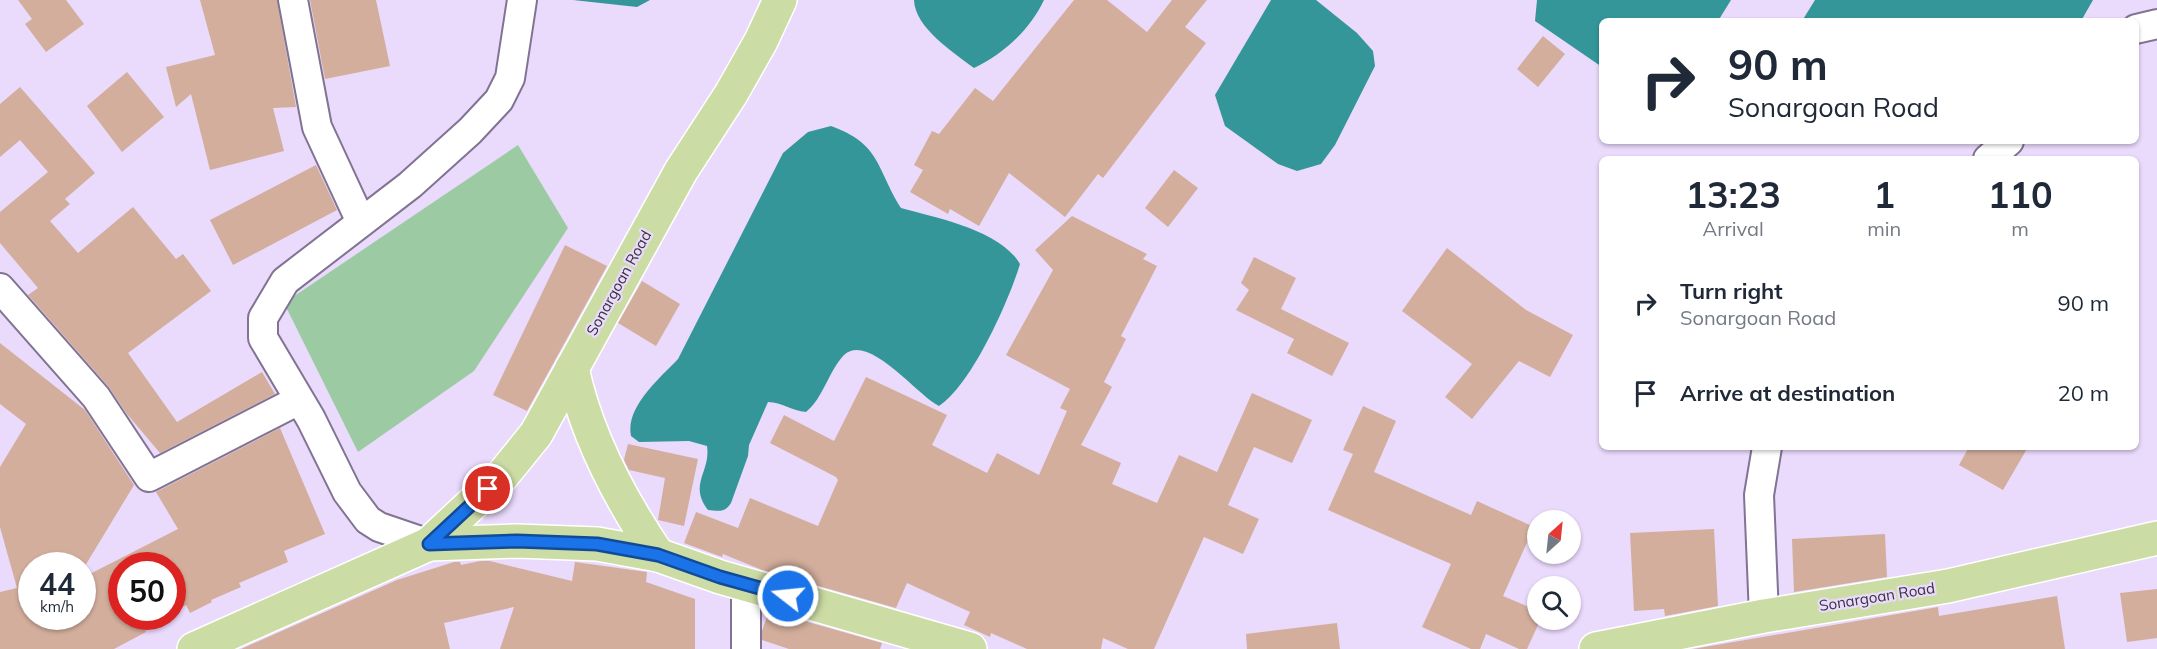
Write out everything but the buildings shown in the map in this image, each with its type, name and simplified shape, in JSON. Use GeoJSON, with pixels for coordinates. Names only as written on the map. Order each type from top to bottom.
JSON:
{"type":"FeatureCollection","features":[{"type":"Feature","properties":{"kind":"main road","name":"Sonargoan Road"},"geometry":{"type":"LineString","coordinates":[[194,649],[429,544],[502,476],[536,434],[681,171],[746,67],[780,0]]}},
{"type":"Feature","properties":{"kind":"main road"},"geometry":{"type":"LineString","coordinates":[[572,368],[579,402],[628,510],[658,555]]}},
{"type":"Feature","properties":{"kind":"main road","name":"Sonargoan Road"},"geometry":{"type":"LineString","coordinates":[[1596,649],[1764,616],[1948,586],[2157,538]]}},
{"type":"Feature","properties":{"kind":"main road","name":"Sonargoan Road"},"geometry":{"type":"LineString","coordinates":[[429,544],[517,541],[597,544],[658,555],[746,584],[970,649]]}},
{"type":"Feature","properties":{"kind":"street"},"geometry":{"type":"LineString","coordinates":[[293,0],[317,127],[361,222]]}},
{"type":"Feature","properties":{"kind":"street"},"geometry":{"type":"LineString","coordinates":[[429,544],[368,520],[347,492],[299,400],[262,338],[263,318],[285,281],[410,186],[470,131],[499,100],[510,78],[522,0]]}},
{"type":"Feature","properties":{"kind":"street"},"geometry":{"type":"LineString","coordinates":[[2139,28],[2157,24]]}},
{"type":"Feature","properties":{"kind":"street"},"geometry":{"type":"LineString","coordinates":[[1992,156],[2006,144]]}},
{"type":"Feature","properties":{"kind":"street"},"geometry":{"type":"LineString","coordinates":[[0,288],[96,397],[149,477],[299,400]]}},
{"type":"Feature","properties":{"kind":"street"},"geometry":{"type":"LineString","coordinates":[[1764,616],[1759,495],[1766,450]]}},
{"type":"Feature","properties":{"kind":"street"},"geometry":{"type":"LineString","coordinates":[[746,584],[746,649]]}},
{"type":"Feature","properties":{"kind":"shaded area"},"geometry":{"type":"Polygon","coordinates":[[[573,0],[650,0],[637,7],[573,0]]]}},
{"type":"Feature","properties":{"kind":"shaded area"},"geometry":{"type":"Polygon","coordinates":[[[914,0],[1044,0],[1031,21],[1015,40],[995,56],[974,68],[928,30],[916,10],[914,0]]]}},
{"type":"Feature","properties":{"kind":"shaded area"},"geometry":{"type":"Polygon","coordinates":[[[1271,0],[1316,0],[1357,33],[1373,51],[1375,66],[1335,145],[1321,164],[1297,171],[1278,164],[1225,126],[1215,95],[1271,0]]]}},
{"type":"Feature","properties":{"kind":"shaded area"},"geometry":{"type":"Polygon","coordinates":[[[1537,0],[1731,0],[1720,18],[1599,18],[1599,65],[1535,21],[1537,0]]]}},
{"type":"Feature","properties":{"kind":"shaded area"},"geometry":{"type":"Polygon","coordinates":[[[1815,0],[2093,0],[2083,18],[1804,18],[1815,0]]]}},
{"type":"Feature","properties":{"kind":"shaded area"},"geometry":{"type":"Polygon","coordinates":[[[831,126],[847,133],[869,149],[901,208],[966,227],[998,242],[1011,252],[1020,264],[1015,280],[998,320],[976,362],[964,381],[939,406],[879,358],[854,350],[844,355],[817,399],[806,412],[768,402],[749,445],[748,456],[731,503],[724,510],[708,510],[700,493],[707,446],[689,441],[639,442],[631,436],[633,414],[654,384],[678,359],[783,153],[808,132],[831,126]]]}},
{"type":"Feature","properties":{"kind":"shaded area"},"geometry":{"type":"Polygon","coordinates":[[[518,145],[568,228],[474,371],[358,452],[284,303],[518,145]]]}},
{"type":"Feature","properties":{"kind":"route"},"geometry":{"type":"LineString","coordinates":[[488,489],[429,544],[517,541],[597,544],[658,555],[720,577],[788,596]]}}]}
